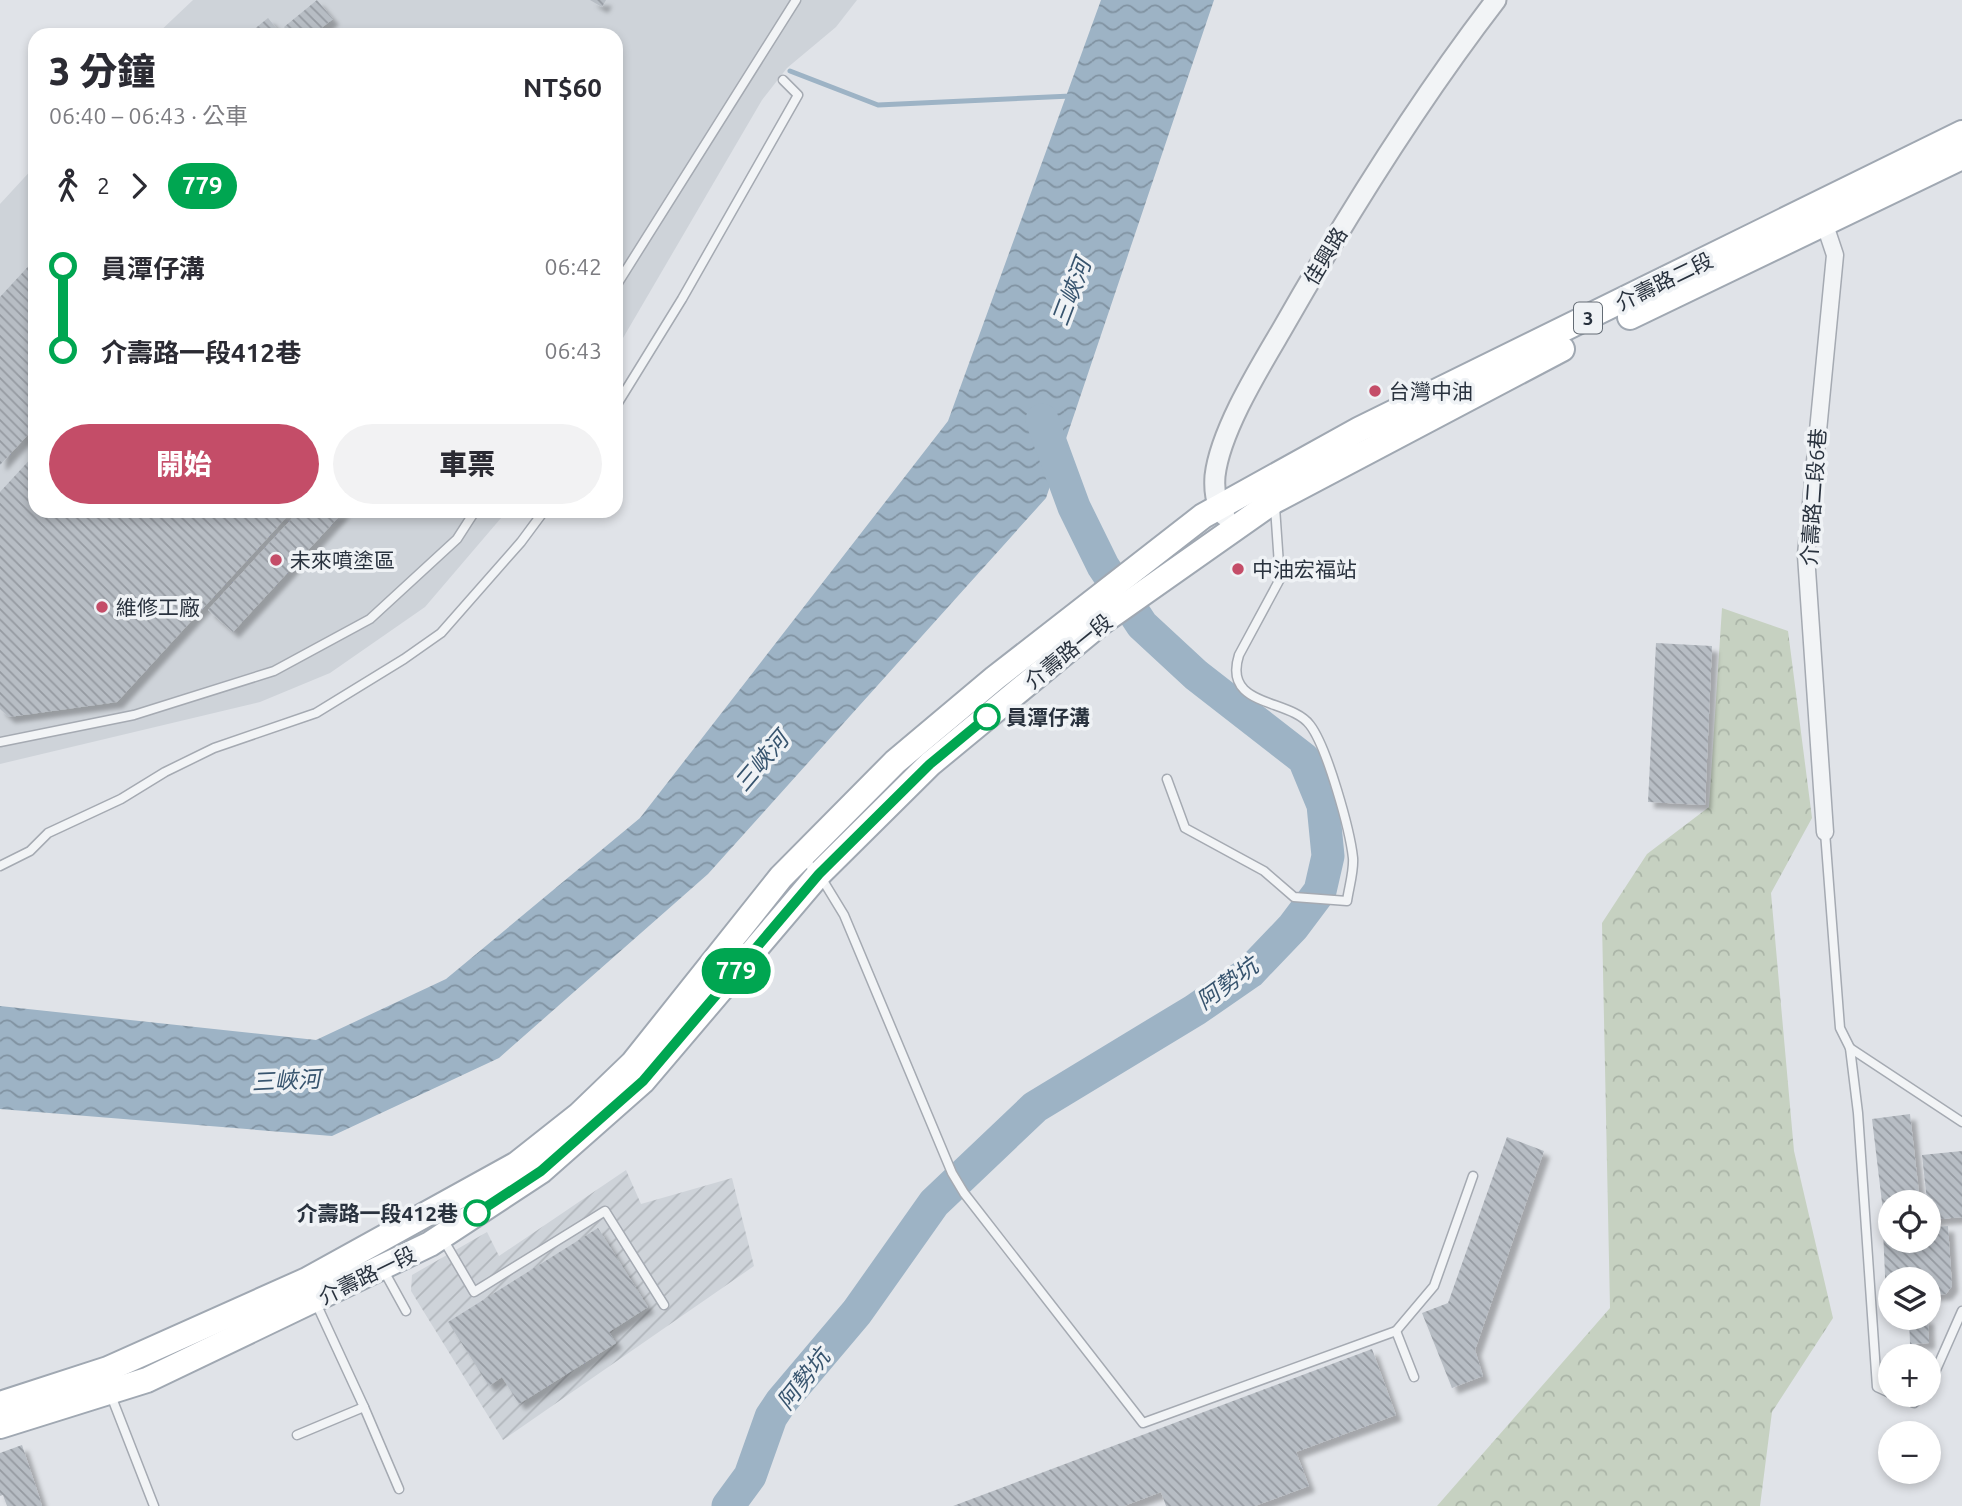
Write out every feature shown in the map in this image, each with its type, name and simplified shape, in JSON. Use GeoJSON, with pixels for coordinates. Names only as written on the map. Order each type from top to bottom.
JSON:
{"type":"FeatureCollection","features":[{"type":"Feature","properties":{"kind":"main road","name":"介壽路二段"},"geometry":{"type":"LineString","coordinates":[[1237,529],[1274,500],[1821,215],[1962,133]]}},
{"type":"Feature","properties":{"kind":"main road","name":"介壽路二段"},"geometry":{"type":"LineString","coordinates":[[1217,507],[1360,429],[1821,215],[1962,157]]}},
{"type":"Feature","properties":{"kind":"main road","name":"介壽路一段"},"geometry":{"type":"LineString","coordinates":[[0,1404],[108,1369],[311,1290],[383,1267],[441,1237],[541,1171],[643,1081],[819,874],[930,764],[1096,613],[1161,548],[1217,507]]}},
{"type":"Feature","properties":{"kind":"main road","name":"介壽路一段"},"geometry":{"type":"LineString","coordinates":[[0,1426],[110,1394],[147,1380],[311,1290],[517,1164],[579,1115],[633,1063],[781,877],[895,762],[1096,613],[1168,576],[1237,529]]}},
{"type":"Feature","properties":{"kind":"street","name":"佳興路"},"geometry":{"type":"LineString","coordinates":[[1217,507],[1215,476],[1227,438],[1264,360],[1329,247],[1496,0]]}},
{"type":"Feature","properties":{"kind":"street","name":"介壽路二段6巷"},"geometry":{"type":"LineString","coordinates":[[1821,215],[1835,255],[1806,555],[1825,832]]}},
{"type":"Feature","properties":{"kind":"street"},"geometry":{"type":"LineString","coordinates":[[1217,507],[1237,529]]}},
{"type":"Feature","properties":{"kind":"lane"},"geometry":{"type":"LineString","coordinates":[[623,275],[796,0]]}},
{"type":"Feature","properties":{"kind":"lane"},"geometry":{"type":"LineString","coordinates":[[623,395],[682,299],[798,95],[783,80]]}},
{"type":"Feature","properties":{"kind":"lane"},"geometry":{"type":"LineString","coordinates":[[1167,779],[1185,828],[1264,871],[1294,897],[1348,901],[1353,859],[1326,751],[1309,723],[1252,695],[1237,681],[1235,668],[1239,655],[1280,579],[1274,500]]}},
{"type":"Feature","properties":{"kind":"lane"},"geometry":{"type":"LineString","coordinates":[[0,742],[134,715],[274,671],[370,619],[457,539],[470,518]]}},
{"type":"Feature","properties":{"kind":"lane"},"geometry":{"type":"LineString","coordinates":[[0,866],[30,851],[48,833],[121,799],[164,772],[214,748],[316,713],[404,659],[441,633],[539,518]]}},
{"type":"Feature","properties":{"kind":"lane"},"geometry":{"type":"LineString","coordinates":[[1825,832],[1840,1028],[1850,1048],[1878,1387]]}},
{"type":"Feature","properties":{"kind":"lane"},"geometry":{"type":"LineString","coordinates":[[801,857],[819,874],[844,915],[952,1173],[964,1193],[1143,1423],[1396,1331],[1434,1286],[1473,1176]]}},
{"type":"Feature","properties":{"kind":"lane"},"geometry":{"type":"LineString","coordinates":[[1850,1048],[1962,1122]]}},
{"type":"Feature","properties":{"kind":"lane"},"geometry":{"type":"LineString","coordinates":[[441,1237],[474,1292],[605,1211],[664,1304]]}},
{"type":"Feature","properties":{"kind":"lane"},"geometry":{"type":"LineString","coordinates":[[383,1267],[406,1311]]}},
{"type":"Feature","properties":{"kind":"lane"},"geometry":{"type":"LineString","coordinates":[[311,1290],[399,1489]]}},
{"type":"Feature","properties":{"kind":"lane"},"geometry":{"type":"LineString","coordinates":[[1941,1359],[1962,1311]]}},
{"type":"Feature","properties":{"kind":"lane"},"geometry":{"type":"LineString","coordinates":[[1396,1331],[1415,1377]]}},
{"type":"Feature","properties":{"kind":"lane"},"geometry":{"type":"LineString","coordinates":[[110,1394],[154,1506]]}},
{"type":"Feature","properties":{"kind":"lane"},"geometry":{"type":"LineString","coordinates":[[297,1435],[364,1408]]}},
{"type":"Feature","properties":{"kind":"shaded area"},"geometry":{"type":"Polygon","coordinates":[[[193,0],[857,0],[836,27],[787,68],[762,100],[623,338],[623,28],[163,28],[193,0]]]}},
{"type":"Feature","properties":{"kind":"shaded area"},"geometry":{"type":"Polygon","coordinates":[[[28,174],[28,518],[501,518],[425,607],[330,673],[260,702],[0,764],[0,204],[28,174]]]}},
{"type":"Feature","properties":{"kind":"shaded area"},"geometry":{"type":"Polygon","coordinates":[[[626,1170],[641,1204],[732,1178],[754,1266],[503,1440],[411,1291],[412,1275],[487,1232],[499,1256],[626,1170]]]}},
{"type":"Feature","properties":{"kind":"green space"},"geometry":{"type":"Polygon","coordinates":[[[1722,608],[1788,631],[1812,818],[1771,893],[1794,1151],[1833,1318],[1772,1412],[1760,1506],[1437,1506],[1610,1308],[1602,923],[1647,854],[1709,807],[1722,608]]]}},
{"type":"Feature","properties":{"kind":"water","name":"三峽河"},"geometry":{"type":"Polygon","coordinates":[[[1101,0],[1214,0],[1046,498],[708,874],[499,1058],[332,1136],[0,1109],[0,1006],[316,1040],[446,979],[640,818],[948,421],[1101,0]]]}},
{"type":"Feature","properties":{"kind":"building"},"geometry":{"type":"Polygon","coordinates":[[[317,0],[333,19],[321,28],[284,27],[317,0]]]}},
{"type":"Feature","properties":{"kind":"building"},"geometry":{"type":"Polygon","coordinates":[[[590,0],[606,0],[602,7],[590,0]]]}},
{"type":"Feature","properties":{"kind":"building"},"geometry":{"type":"Polygon","coordinates":[[[268,18],[276,28],[256,28],[268,18]]]}},
{"type":"Feature","properties":{"kind":"building"},"geometry":{"type":"Polygon","coordinates":[[[28,267],[28,435],[0,465],[0,297],[28,267]]]}},
{"type":"Feature","properties":{"kind":"building","name":"維修工廠"},"geometry":{"type":"Polygon","coordinates":[[[28,462],[28,518],[286,518],[117,702],[9,717],[0,709],[0,492],[28,462]]]}},
{"type":"Feature","properties":{"kind":"building","name":"未來噴塗區"},"geometry":{"type":"Polygon","coordinates":[[[293,518],[338,518],[233,632],[208,610],[293,518]]]}},
{"type":"Feature","properties":{"kind":"building"},"geometry":{"type":"Polygon","coordinates":[[[1656,643],[1712,646],[1705,805],[1648,802],[1656,643]]]}},
{"type":"Feature","properties":{"kind":"building"},"geometry":{"type":"Polygon","coordinates":[[[1910,1114],[1919,1190],[1880,1190],[1872,1119],[1910,1114]]]}},
{"type":"Feature","properties":{"kind":"building"},"geometry":{"type":"Polygon","coordinates":[[[1507,1137],[1544,1151],[1475,1350],[1483,1376],[1452,1388],[1422,1313],[1448,1303],[1507,1137]]]}},
{"type":"Feature","properties":{"kind":"building"},"geometry":{"type":"Polygon","coordinates":[[[1962,1151],[1962,1217],[1941,1219],[1941,1190],[1926,1190],[1922,1155],[1962,1151]]]}},
{"type":"Feature","properties":{"kind":"building"},"geometry":{"type":"Polygon","coordinates":[[[1941,1226],[1948,1226],[1952,1286],[1946,1294],[1941,1294],[1941,1267],[1885,1267],[1884,1253],[1941,1253],[1941,1226]]]}},
{"type":"Feature","properties":{"kind":"building"},"geometry":{"type":"Polygon","coordinates":[[[598,1228],[648,1307],[609,1332],[616,1343],[519,1404],[502,1377],[489,1386],[448,1322],[598,1228]]]}},
{"type":"Feature","properties":{"kind":"building"},"geometry":{"type":"Polygon","coordinates":[[[1909,1330],[1928,1330],[1929,1343],[1910,1344],[1909,1330]]]}},
{"type":"Feature","properties":{"kind":"building"},"geometry":{"type":"Polygon","coordinates":[[[1372,1349],[1396,1415],[1296,1452],[1309,1486],[1255,1506],[1166,1506],[1161,1492],[1124,1506],[953,1506],[1372,1349]]]}},
{"type":"Feature","properties":{"kind":"building"},"geometry":{"type":"Polygon","coordinates":[[[22,1445],[42,1506],[7,1506],[3,1495],[0,1496],[0,1453],[22,1445]]]}},
{"type":"Feature","properties":{"kind":"waterway"},"geometry":{"type":"LineString","coordinates":[[790,71],[878,105],[1071,96]]}},
{"type":"Feature","properties":{"kind":"waterway","name":"阿勢坑"},"geometry":{"type":"LineString","coordinates":[[728,1506],[750,1476],[771,1417],[781,1402],[857,1312],[934,1203],[1035,1107],[1195,1010],[1250,972],[1293,927],[1320,891],[1328,856],[1323,805],[1304,759],[1196,675],[1142,625],[1103,566],[1074,507],[1042,420]]}},
{"type":"Feature","properties":{"kind":"bus line","name":"779"},"geometry":{"type":"LineString","coordinates":[[477,1213],[541,1171],[643,1081],[819,874],[930,764],[987,717]]}},
{"type":"Feature","properties":{"kind":"place","name":"台灣中油"},"geometry":{"type":"Point","coordinates":[1375,391]}},
{"type":"Feature","properties":{"kind":"place","name":"未來噴塗區"},"geometry":{"type":"Point","coordinates":[276,560]}},
{"type":"Feature","properties":{"kind":"place","name":"中油宏福站"},"geometry":{"type":"Point","coordinates":[1238,569]}},
{"type":"Feature","properties":{"kind":"place","name":"維修工廠"},"geometry":{"type":"Point","coordinates":[102,607]}},
{"type":"Feature","properties":{"kind":"place","name":"員潭仔溝"},"geometry":{"type":"Point","coordinates":[987,717]}},
{"type":"Feature","properties":{"kind":"place","name":"介壽路一段412巷"},"geometry":{"type":"Point","coordinates":[477,1213]}}]}
